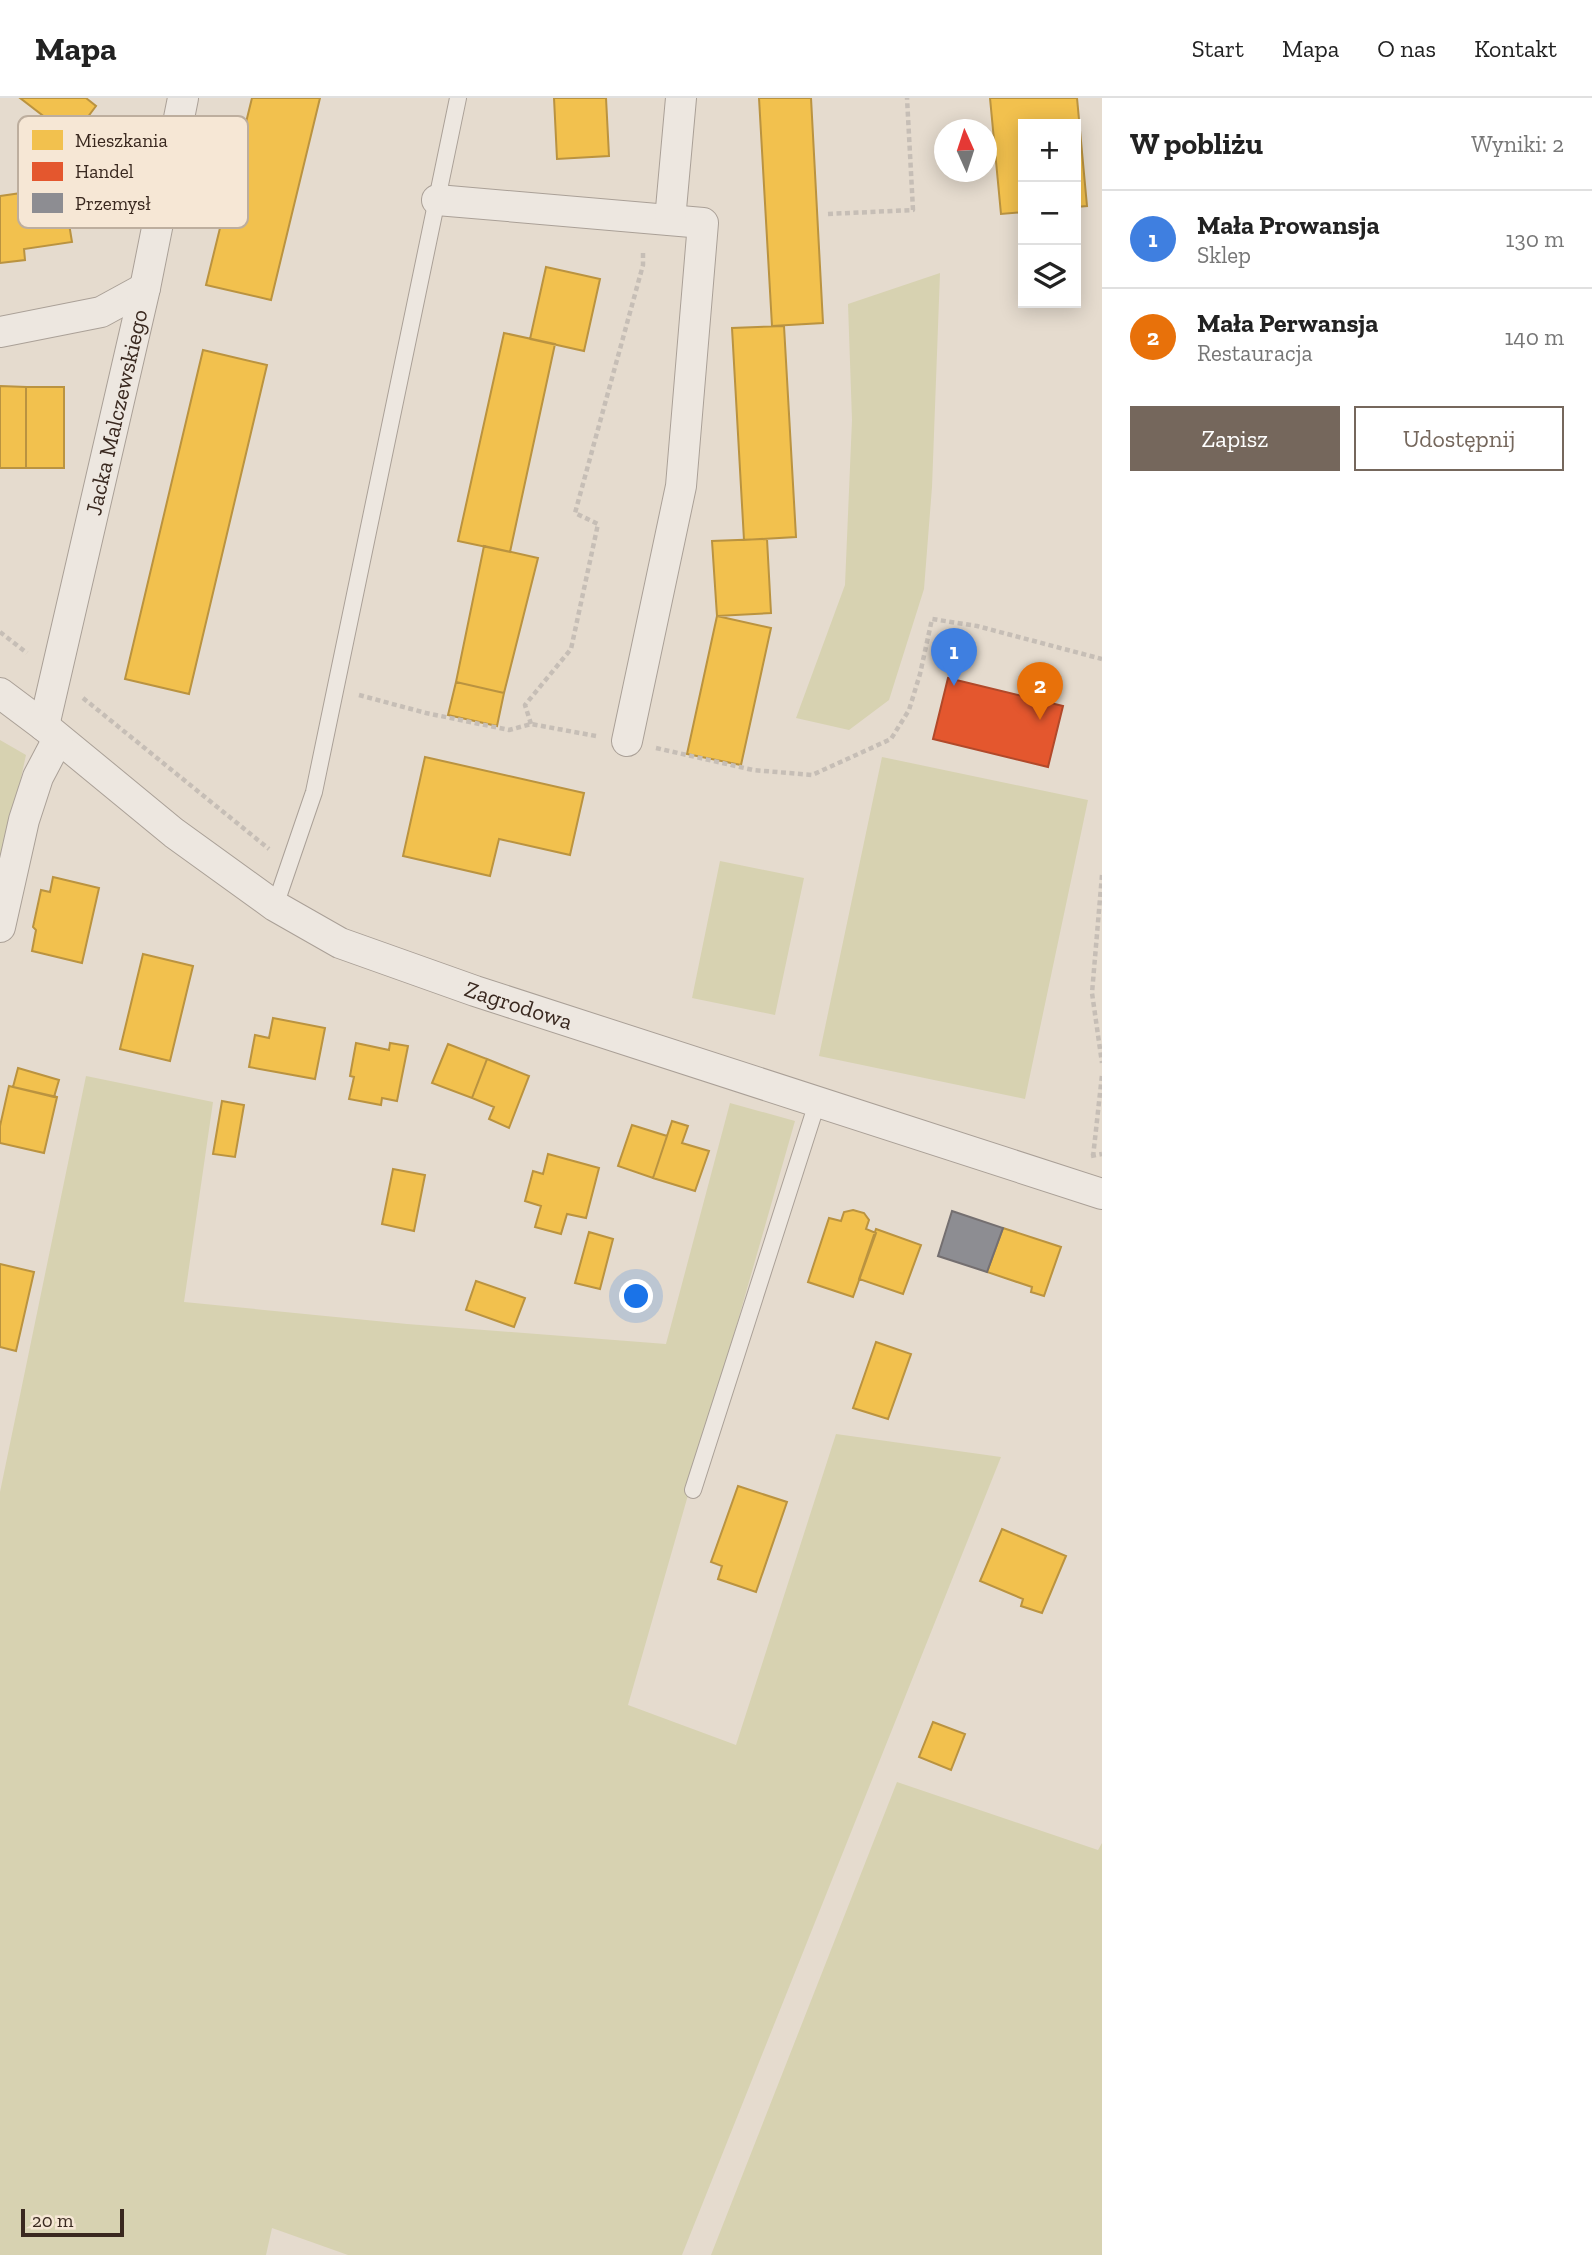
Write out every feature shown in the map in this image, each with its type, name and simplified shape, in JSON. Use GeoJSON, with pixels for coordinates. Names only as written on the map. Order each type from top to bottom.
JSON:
{"type":"FeatureCollection","features":[{"type":"Feature","properties":{"kind":"street","name":"Jacka Malczewskiego"},"geometry":{"type":"LineString","coordinates":[[179,116],[183,98]]}},
{"type":"Feature","properties":{"kind":"street"},"geometry":{"type":"LineString","coordinates":[[657,219],[681,98]]}},
{"type":"Feature","properties":{"kind":"street"},"geometry":{"type":"LineString","coordinates":[[437,200],[703,223],[681,486],[627,741]]}},
{"type":"Feature","properties":{"kind":"street","name":"Jacka Malczewskiego"},"geometry":{"type":"LineString","coordinates":[[0,927],[24,820],[51,732],[55,676],[157,228]]}},
{"type":"Feature","properties":{"kind":"street"},"geometry":{"type":"LineString","coordinates":[[0,332],[100,312],[145,288]]}},
{"type":"Feature","properties":{"kind":"street","name":"Zagrodowa"},"geometry":{"type":"LineString","coordinates":[[0,693],[174,833],[275,906],[340,943],[488,995],[1094,1191]]}},
{"type":"Feature","properties":{"kind":"lane"},"geometry":{"type":"LineString","coordinates":[[275,906],[314,792],[458,98]]}},
{"type":"Feature","properties":{"kind":"lane"},"geometry":{"type":"LineString","coordinates":[[693,1490],[817,1103]]}},
{"type":"Feature","properties":{"kind":"path"},"geometry":{"type":"LineString","coordinates":[[828,214],[913,210],[907,98]]}},
{"type":"Feature","properties":{"kind":"path"},"geometry":{"type":"LineString","coordinates":[[531,724],[526,705],[571,649],[598,524],[575,513],[657,219]]}},
{"type":"Feature","properties":{"kind":"path"},"geometry":{"type":"LineString","coordinates":[[336,689],[426,713],[509,730],[531,724],[627,741],[753,770],[813,775],[891,739],[909,710],[932,619],[977,626],[1102,659]]}},
{"type":"Feature","properties":{"kind":"path"},"geometry":{"type":"LineString","coordinates":[[0,632],[268,848],[290,862]]}},
{"type":"Feature","properties":{"kind":"path"},"geometry":{"type":"LineString","coordinates":[[1102,875],[1092,993],[1102,1063]]}},
{"type":"Feature","properties":{"kind":"path"},"geometry":{"type":"LineString","coordinates":[[1094,1191],[1094,1155],[1102,1075]]}},
{"type":"Feature","properties":{"kind":"path"},"geometry":{"type":"LineString","coordinates":[[1087,1158],[1102,1154]]}},
{"type":"Feature","properties":{"kind":"shaded area"},"geometry":{"type":"Polygon","coordinates":[[[940,273],[932,487],[924,589],[889,700],[849,730],[796,718],[845,585],[852,420],[848,304],[940,273]]]}},
{"type":"Feature","properties":{"kind":"shaded area"},"geometry":{"type":"Polygon","coordinates":[[[0,740],[26,755],[0,873],[0,740]]]}},
{"type":"Feature","properties":{"kind":"shaded area"},"geometry":{"type":"Polygon","coordinates":[[[882,757],[1088,800],[1025,1099],[819,1056],[882,757]]]}},
{"type":"Feature","properties":{"kind":"shaded area"},"geometry":{"type":"Polygon","coordinates":[[[720,861],[804,878],[775,1015],[692,998],[720,861]]]}},
{"type":"Feature","properties":{"kind":"shaded area"},"geometry":{"type":"Polygon","coordinates":[[[86,1076],[213,1102],[184,1302],[407,1324],[666,1344],[730,1103],[795,1121],[628,1705],[736,1745],[836,1434],[1001,1457],[682,2255],[348,2255],[272,2228],[266,2255],[0,2255],[0,1492],[86,1076]]]}},
{"type":"Feature","properties":{"kind":"shaded area"},"geometry":{"type":"Polygon","coordinates":[[[897,1782],[1098,1850],[1102,1843],[1102,2255],[711,2255],[897,1782]]]}},
{"type":"Feature","properties":{"kind":"building: Mieszkania"},"geometry":{"type":"Polygon","coordinates":[[[20,98],[86,98],[96,106],[88,116],[43,116],[20,98]]]}},
{"type":"Feature","properties":{"kind":"building: Mieszkania"},"geometry":{"type":"Polygon","coordinates":[[[252,98],[320,98],[271,300],[206,285],[220,228],[248,228],[248,116],[252,98]]]}},
{"type":"Feature","properties":{"kind":"building: Mieszkania"},"geometry":{"type":"Polygon","coordinates":[[[554,98],[606,98],[609,156],[557,159],[554,98]]]}},
{"type":"Feature","properties":{"kind":"building: Mieszkania"},"geometry":{"type":"Polygon","coordinates":[[[759,98],[811,98],[823,323],[772,326],[759,98]]]}},
{"type":"Feature","properties":{"kind":"building: Mieszkania"},"geometry":{"type":"Polygon","coordinates":[[[990,98],[1077,98],[1079,119],[1018,119],[1018,212],[1001,214],[997,172],[997,119],[992,119],[990,98]]]}},
{"type":"Feature","properties":{"kind":"building: Mieszkania"},"geometry":{"type":"Polygon","coordinates":[[[1081,141],[1087,206],[1081,207],[1081,141]]]}},
{"type":"Feature","properties":{"kind":"building: Mieszkania"},"geometry":{"type":"Polygon","coordinates":[[[18,193],[18,228],[70,228],[72,242],[24,249],[25,260],[0,263],[0,196],[18,193]]]}},
{"type":"Feature","properties":{"kind":"building: Mieszkania"},"geometry":{"type":"Polygon","coordinates":[[[546,267],[600,279],[584,351],[530,339],[546,267]]]}},
{"type":"Feature","properties":{"kind":"building: Mieszkania"},"geometry":{"type":"Polygon","coordinates":[[[784,326],[796,537],[744,540],[732,328],[784,326]]]}},
{"type":"Feature","properties":{"kind":"building: Mieszkania"},"geometry":{"type":"Polygon","coordinates":[[[504,333],[555,344],[510,552],[458,541],[504,333]]]}},
{"type":"Feature","properties":{"kind":"building: Mieszkania"},"geometry":{"type":"Polygon","coordinates":[[[203,350],[267,365],[189,694],[125,679],[203,350]]]}},
{"type":"Feature","properties":{"kind":"building: Mieszkania"},"geometry":{"type":"Polygon","coordinates":[[[0,386],[26,387],[26,468],[0,468],[0,386]]]}},
{"type":"Feature","properties":{"kind":"building: Mieszkania"},"geometry":{"type":"Polygon","coordinates":[[[26,387],[64,387],[64,468],[26,468],[26,387]]]}},
{"type":"Feature","properties":{"kind":"building: Mieszkania"},"geometry":{"type":"Polygon","coordinates":[[[767,539],[771,613],[717,616],[712,541],[767,539]]]}},
{"type":"Feature","properties":{"kind":"building: Mieszkania"},"geometry":{"type":"Polygon","coordinates":[[[484,546],[538,558],[504,693],[456,682],[484,546]]]}},
{"type":"Feature","properties":{"kind":"building: Mieszkania"},"geometry":{"type":"Polygon","coordinates":[[[717,616],[771,628],[741,765],[687,754],[717,616]]]}},
{"type":"Feature","properties":{"kind":"building: Mieszkania"},"geometry":{"type":"Polygon","coordinates":[[[456,682],[504,693],[497,726],[448,715],[456,682]]]}},
{"type":"Feature","properties":{"kind":"building: Mieszkania"},"geometry":{"type":"Polygon","coordinates":[[[425,757],[584,793],[570,855],[499,839],[490,876],[403,856],[425,757]]]}},
{"type":"Feature","properties":{"kind":"building: Mieszkania"},"geometry":{"type":"Polygon","coordinates":[[[53,877],[99,888],[82,963],[32,951],[36,930],[33,927],[41,890],[50,892],[53,877]]]}},
{"type":"Feature","properties":{"kind":"building: Mieszkania"},"geometry":{"type":"Polygon","coordinates":[[[143,954],[193,966],[170,1061],[120,1049],[143,954]]]}},
{"type":"Feature","properties":{"kind":"building: Mieszkania"},"geometry":{"type":"Polygon","coordinates":[[[273,1018],[325,1028],[315,1079],[249,1067],[255,1035],[269,1038],[273,1018]]]}},
{"type":"Feature","properties":{"kind":"building: Mieszkania"},"geometry":{"type":"Polygon","coordinates":[[[356,1043],[389,1050],[390,1043],[408,1046],[397,1101],[382,1098],[381,1105],[349,1099],[354,1077],[350,1076],[356,1043]]]}},
{"type":"Feature","properties":{"kind":"building: Mieszkania"},"geometry":{"type":"Polygon","coordinates":[[[448,1044],[487,1059],[472,1098],[432,1083],[448,1044]]]}},
{"type":"Feature","properties":{"kind":"building: Mieszkania"},"geometry":{"type":"Polygon","coordinates":[[[487,1059],[529,1076],[509,1128],[489,1119],[494,1107],[472,1098],[487,1059]]]}},
{"type":"Feature","properties":{"kind":"building: Mieszkania"},"geometry":{"type":"Polygon","coordinates":[[[18,1068],[59,1080],[54,1097],[13,1087],[18,1068]]]}},
{"type":"Feature","properties":{"kind":"building: Mieszkania"},"geometry":{"type":"Polygon","coordinates":[[[9,1086],[57,1097],[44,1153],[0,1143],[0,1126],[9,1086]]]}},
{"type":"Feature","properties":{"kind":"building: Mieszkania"},"geometry":{"type":"Polygon","coordinates":[[[222,1101],[244,1105],[235,1157],[213,1154],[222,1101]]]}},
{"type":"Feature","properties":{"kind":"building: Mieszkania"},"geometry":{"type":"Polygon","coordinates":[[[672,1121],[688,1126],[682,1143],[709,1151],[695,1191],[653,1178],[672,1121]]]}},
{"type":"Feature","properties":{"kind":"building: Mieszkania"},"geometry":{"type":"Polygon","coordinates":[[[632,1125],[667,1136],[653,1178],[618,1166],[632,1125]]]}},
{"type":"Feature","properties":{"kind":"building: Mieszkania"},"geometry":{"type":"Polygon","coordinates":[[[548,1154],[599,1168],[586,1218],[567,1214],[561,1234],[535,1227],[541,1206],[525,1201],[533,1171],[543,1174],[548,1154]]]}},
{"type":"Feature","properties":{"kind":"building: Mieszkania"},"geometry":{"type":"Polygon","coordinates":[[[393,1169],[425,1175],[414,1231],[382,1224],[393,1169]]]}},
{"type":"Feature","properties":{"kind":"building: Mieszkania"},"geometry":{"type":"Polygon","coordinates":[[[853,1210],[864,1213],[869,1220],[866,1229],[876,1233],[853,1297],[808,1282],[829,1218],[841,1221],[844,1212],[853,1210]]]}},
{"type":"Feature","properties":{"kind":"building: Mieszkania"},"geometry":{"type":"Polygon","coordinates":[[[1003,1228],[1061,1247],[1044,1296],[1031,1292],[1032,1287],[987,1272],[1003,1228]]]}},
{"type":"Feature","properties":{"kind":"building: Mieszkania"},"geometry":{"type":"Polygon","coordinates":[[[876,1229],[921,1245],[903,1294],[859,1279],[876,1229]]]}},
{"type":"Feature","properties":{"kind":"building: Mieszkania"},"geometry":{"type":"Polygon","coordinates":[[[589,1232],[613,1239],[600,1289],[575,1283],[589,1232]]]}},
{"type":"Feature","properties":{"kind":"building: Mieszkania"},"geometry":{"type":"Polygon","coordinates":[[[0,1264],[34,1272],[16,1351],[0,1347],[0,1264]]]}},
{"type":"Feature","properties":{"kind":"building: Mieszkania"},"geometry":{"type":"Polygon","coordinates":[[[476,1281],[525,1298],[514,1327],[466,1310],[476,1281]]]}},
{"type":"Feature","properties":{"kind":"building: Mieszkania"},"geometry":{"type":"Polygon","coordinates":[[[876,1342],[911,1354],[888,1419],[853,1408],[876,1342]]]}},
{"type":"Feature","properties":{"kind":"building: Mieszkania"},"geometry":{"type":"Polygon","coordinates":[[[738,1486],[787,1502],[756,1592],[718,1579],[722,1566],[711,1562],[738,1486]]]}},
{"type":"Feature","properties":{"kind":"building: Mieszkania"},"geometry":{"type":"Polygon","coordinates":[[[1002,1529],[1066,1556],[1042,1613],[1021,1606],[1023,1599],[980,1581],[1002,1529]]]}},
{"type":"Feature","properties":{"kind":"building: Mieszkania"},"geometry":{"type":"Polygon","coordinates":[[[933,1722],[965,1734],[951,1770],[919,1757],[933,1722]]]}},
{"type":"Feature","properties":{"kind":"building: Handel"},"geometry":{"type":"Polygon","coordinates":[[[948,678],[1063,706],[1048,767],[933,739],[948,678]]]}},
{"type":"Feature","properties":{"kind":"building: Przemysł"},"geometry":{"type":"Polygon","coordinates":[[[952,1211],[1003,1228],[987,1272],[938,1256],[952,1211]]]}},
{"type":"Feature","properties":{"kind":"place","name":"Mała Prowansja"},"geometry":{"type":"Point","coordinates":[954,686]}},
{"type":"Feature","properties":{"kind":"place","name":"Mała Perwansja"},"geometry":{"type":"Point","coordinates":[1040,720]}}]}
